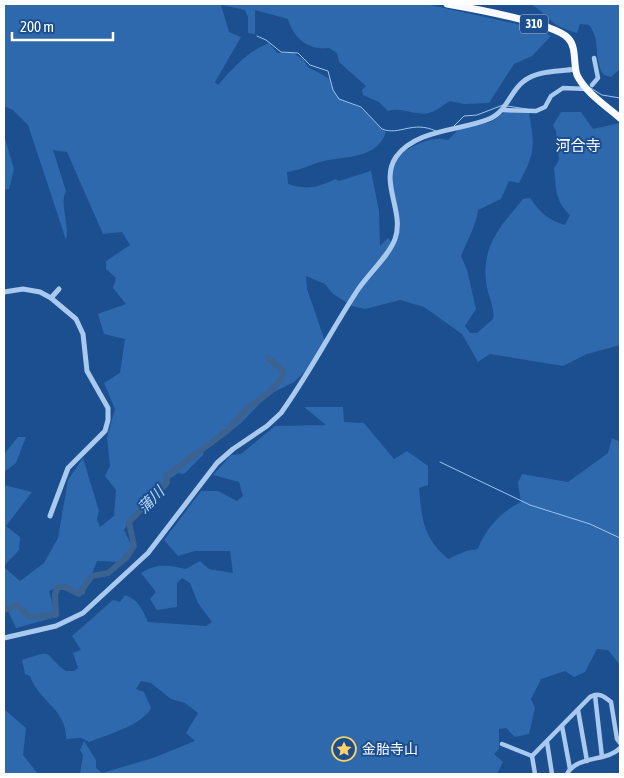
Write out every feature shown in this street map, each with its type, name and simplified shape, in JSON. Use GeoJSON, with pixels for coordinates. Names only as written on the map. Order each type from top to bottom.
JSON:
{"type":"FeatureCollection","features":[{"type":"Feature","properties":{"kind":"highway","name":"310"},"geometry":{"type":"LineString","coordinates":[[447,4],[544,26],[564,35],[572,44],[575,69],[588,87],[620,118]]}},
{"type":"Feature","properties":{"kind":"street"},"geometry":{"type":"LineString","coordinates":[[588,87],[598,78],[594,58]]}},
{"type":"Feature","properties":{"kind":"street"},"geometry":{"type":"LineString","coordinates":[[4,638],[56,626],[82,613],[148,553],[217,463],[233,449],[267,426],[281,413],[356,292],[394,242],[398,221],[390,176],[395,160],[407,146],[433,134],[488,120],[505,107],[518,87],[529,78],[575,69]]}},
{"type":"Feature","properties":{"kind":"street"},"geometry":{"type":"LineString","coordinates":[[505,107],[533,112],[543,108],[551,96],[563,88],[600,86]]}},
{"type":"Feature","properties":{"kind":"street"},"geometry":{"type":"LineString","coordinates":[[4,292],[28,289],[51,298],[73,316],[80,325],[84,338],[85,366],[106,403],[109,416],[102,434],[65,472],[50,516]]}},
{"type":"Feature","properties":{"kind":"street"},"geometry":{"type":"LineString","coordinates":[[51,298],[59,289]]}},
{"type":"Feature","properties":{"kind":"street"},"geometry":{"type":"LineString","coordinates":[[532,756],[578,710],[595,695],[600,694],[611,702],[617,739],[620,743]]}},
{"type":"Feature","properties":{"kind":"street"},"geometry":{"type":"LineString","coordinates":[[595,695],[602,757]]}},
{"type":"Feature","properties":{"kind":"street"},"geometry":{"type":"LineString","coordinates":[[578,710],[587,761]]}},
{"type":"Feature","properties":{"kind":"street"},"geometry":{"type":"LineString","coordinates":[[562,726],[569,772],[587,761],[610,756],[620,748]]}},
{"type":"Feature","properties":{"kind":"street"},"geometry":{"type":"LineString","coordinates":[[547,742],[552,774]]}},
{"type":"Feature","properties":{"kind":"street"},"geometry":{"type":"LineString","coordinates":[[502,744],[532,756]]}},
{"type":"Feature","properties":{"kind":"street"},"geometry":{"type":"LineString","coordinates":[[532,756],[535,774]]}},
{"type":"Feature","properties":{"kind":"shaded area"},"geometry":{"type":"Polygon","coordinates":[[[4,4],[426,4],[540,29],[551,36],[532,56],[514,64],[489,103],[464,104],[450,101],[434,111],[421,114],[399,110],[388,111],[379,102],[363,95],[362,90],[366,86],[339,62],[337,53],[329,48],[315,47],[303,42],[290,26],[288,19],[255,10],[255,34],[248,33],[248,17],[245,10],[221,5],[229,32],[241,37],[215,82],[218,85],[247,56],[269,43],[277,53],[293,53],[303,59],[308,67],[330,79],[332,88],[338,97],[363,110],[386,132],[382,141],[368,152],[324,161],[287,172],[288,184],[306,187],[317,186],[335,179],[339,181],[371,171],[379,211],[380,246],[388,238],[394,245],[397,217],[392,177],[395,165],[401,155],[414,146],[427,141],[435,139],[448,140],[459,129],[491,122],[506,111],[529,113],[533,142],[531,157],[524,173],[519,183],[509,181],[501,199],[478,210],[473,228],[461,256],[467,270],[476,309],[465,326],[470,333],[477,333],[493,319],[493,310],[486,281],[487,257],[490,246],[501,227],[523,199],[530,198],[545,215],[559,223],[565,225],[570,215],[561,205],[556,188],[554,168],[559,160],[556,131],[553,125],[561,112],[581,112],[593,129],[620,123],[620,345],[587,354],[563,366],[490,354],[478,362],[462,334],[424,307],[400,300],[365,309],[352,306],[333,294],[325,284],[306,276],[307,289],[326,344],[309,368],[294,382],[268,395],[240,424],[204,449],[203,455],[184,474],[178,473],[165,482],[166,489],[149,494],[145,504],[124,530],[132,547],[118,562],[97,561],[84,595],[64,584],[49,591],[56,617],[16,628],[8,611],[4,611],[4,567],[20,581],[44,563],[58,538],[68,480],[83,458],[99,511],[97,519],[100,527],[114,516],[116,490],[105,476],[110,466],[107,437],[115,409],[104,383],[120,373],[125,339],[104,334],[98,314],[126,304],[113,288],[116,278],[106,269],[106,261],[130,245],[122,232],[103,234],[67,152],[53,150],[66,191],[64,208],[67,227],[66,240],[28,125],[13,110],[4,106],[4,4]]]}},
{"type":"Feature","properties":{"kind":"shaded area"},"geometry":{"type":"Polygon","coordinates":[[[529,4],[620,4],[620,69],[611,77],[604,75],[598,63],[595,37],[589,25],[580,24],[577,33],[555,24],[533,5],[529,4]]]}},
{"type":"Feature","properties":{"kind":"shaded area"},"geometry":{"type":"Polygon","coordinates":[[[4,135],[14,169],[9,189],[4,190],[4,135]]]}},
{"type":"Feature","properties":{"kind":"shaded area"},"geometry":{"type":"Polygon","coordinates":[[[304,407],[343,407],[344,422],[364,423],[394,459],[407,451],[428,466],[428,485],[419,488],[421,510],[425,527],[433,543],[448,559],[466,551],[478,549],[485,534],[495,521],[507,510],[521,502],[518,483],[522,474],[568,482],[608,453],[612,438],[620,442],[620,665],[608,650],[597,649],[585,672],[574,677],[565,671],[541,679],[531,699],[535,708],[529,734],[515,737],[506,728],[499,729],[499,749],[494,754],[503,762],[497,774],[80,774],[83,755],[80,750],[84,741],[96,760],[96,768],[102,773],[153,758],[195,741],[186,733],[198,713],[185,703],[171,699],[151,683],[141,681],[136,689],[144,692],[151,708],[140,720],[123,729],[89,742],[81,738],[66,739],[62,720],[39,692],[30,676],[25,674],[22,660],[45,654],[66,671],[74,671],[78,668],[73,653],[81,650],[72,636],[113,600],[120,602],[125,595],[137,602],[148,622],[206,626],[212,622],[198,603],[190,583],[182,578],[177,583],[177,607],[157,610],[150,599],[156,592],[141,573],[157,566],[186,569],[200,561],[209,569],[233,573],[230,551],[195,551],[178,556],[164,540],[201,491],[218,491],[237,501],[243,496],[239,482],[213,475],[231,455],[241,454],[275,426],[326,425],[304,407]]]}},
{"type":"Feature","properties":{"kind":"shaded area"},"geometry":{"type":"Polygon","coordinates":[[[18,437],[26,437],[16,463],[4,472],[4,454],[18,437]]]}},
{"type":"Feature","properties":{"kind":"shaded area"},"geometry":{"type":"Polygon","coordinates":[[[4,485],[32,492],[6,526],[20,537],[19,550],[4,566],[4,485]]]}},
{"type":"Feature","properties":{"kind":"shaded area"},"geometry":{"type":"Polygon","coordinates":[[[4,709],[26,728],[23,755],[38,774],[4,774],[4,709]]]}},
{"type":"Feature","properties":{"kind":"waterway"},"geometry":{"type":"LineString","coordinates":[[257,36],[266,40],[281,52],[298,53],[310,65],[328,71],[333,90],[339,99],[361,107],[382,129],[395,131],[420,127],[436,131]]}},
{"type":"Feature","properties":{"kind":"waterway"},"geometry":{"type":"LineString","coordinates":[[589,87],[602,95],[620,98]]}},
{"type":"Feature","properties":{"kind":"waterway"},"geometry":{"type":"LineString","coordinates":[[454,126],[464,116],[477,115],[503,105]]}},
{"type":"Feature","properties":{"kind":"waterway"},"geometry":{"type":"LineString","coordinates":[[507,106],[527,109]]}},
{"type":"Feature","properties":{"kind":"waterway","name":"蒲川"},"geometry":{"type":"LineString","coordinates":[[4,610],[17,605],[29,617],[56,615],[55,594],[58,587],[65,587],[79,594],[92,576],[108,573],[127,557],[134,546],[129,522],[167,483],[166,476],[228,430],[247,409],[271,391],[283,376],[282,370],[268,358]]}},
{"type":"Feature","properties":{"kind":"waterway"},"geometry":{"type":"LineString","coordinates":[[440,462],[530,505],[590,524],[620,538]]}},
{"type":"Feature","properties":{"kind":"place","name":"金胎寺山"},"geometry":{"type":"Point","coordinates":[344,749]}},
{"type":"Feature","properties":{"kind":"district","name":"河合寺"},"geometry":{"type":"Point","coordinates":[578,146]}}]}
